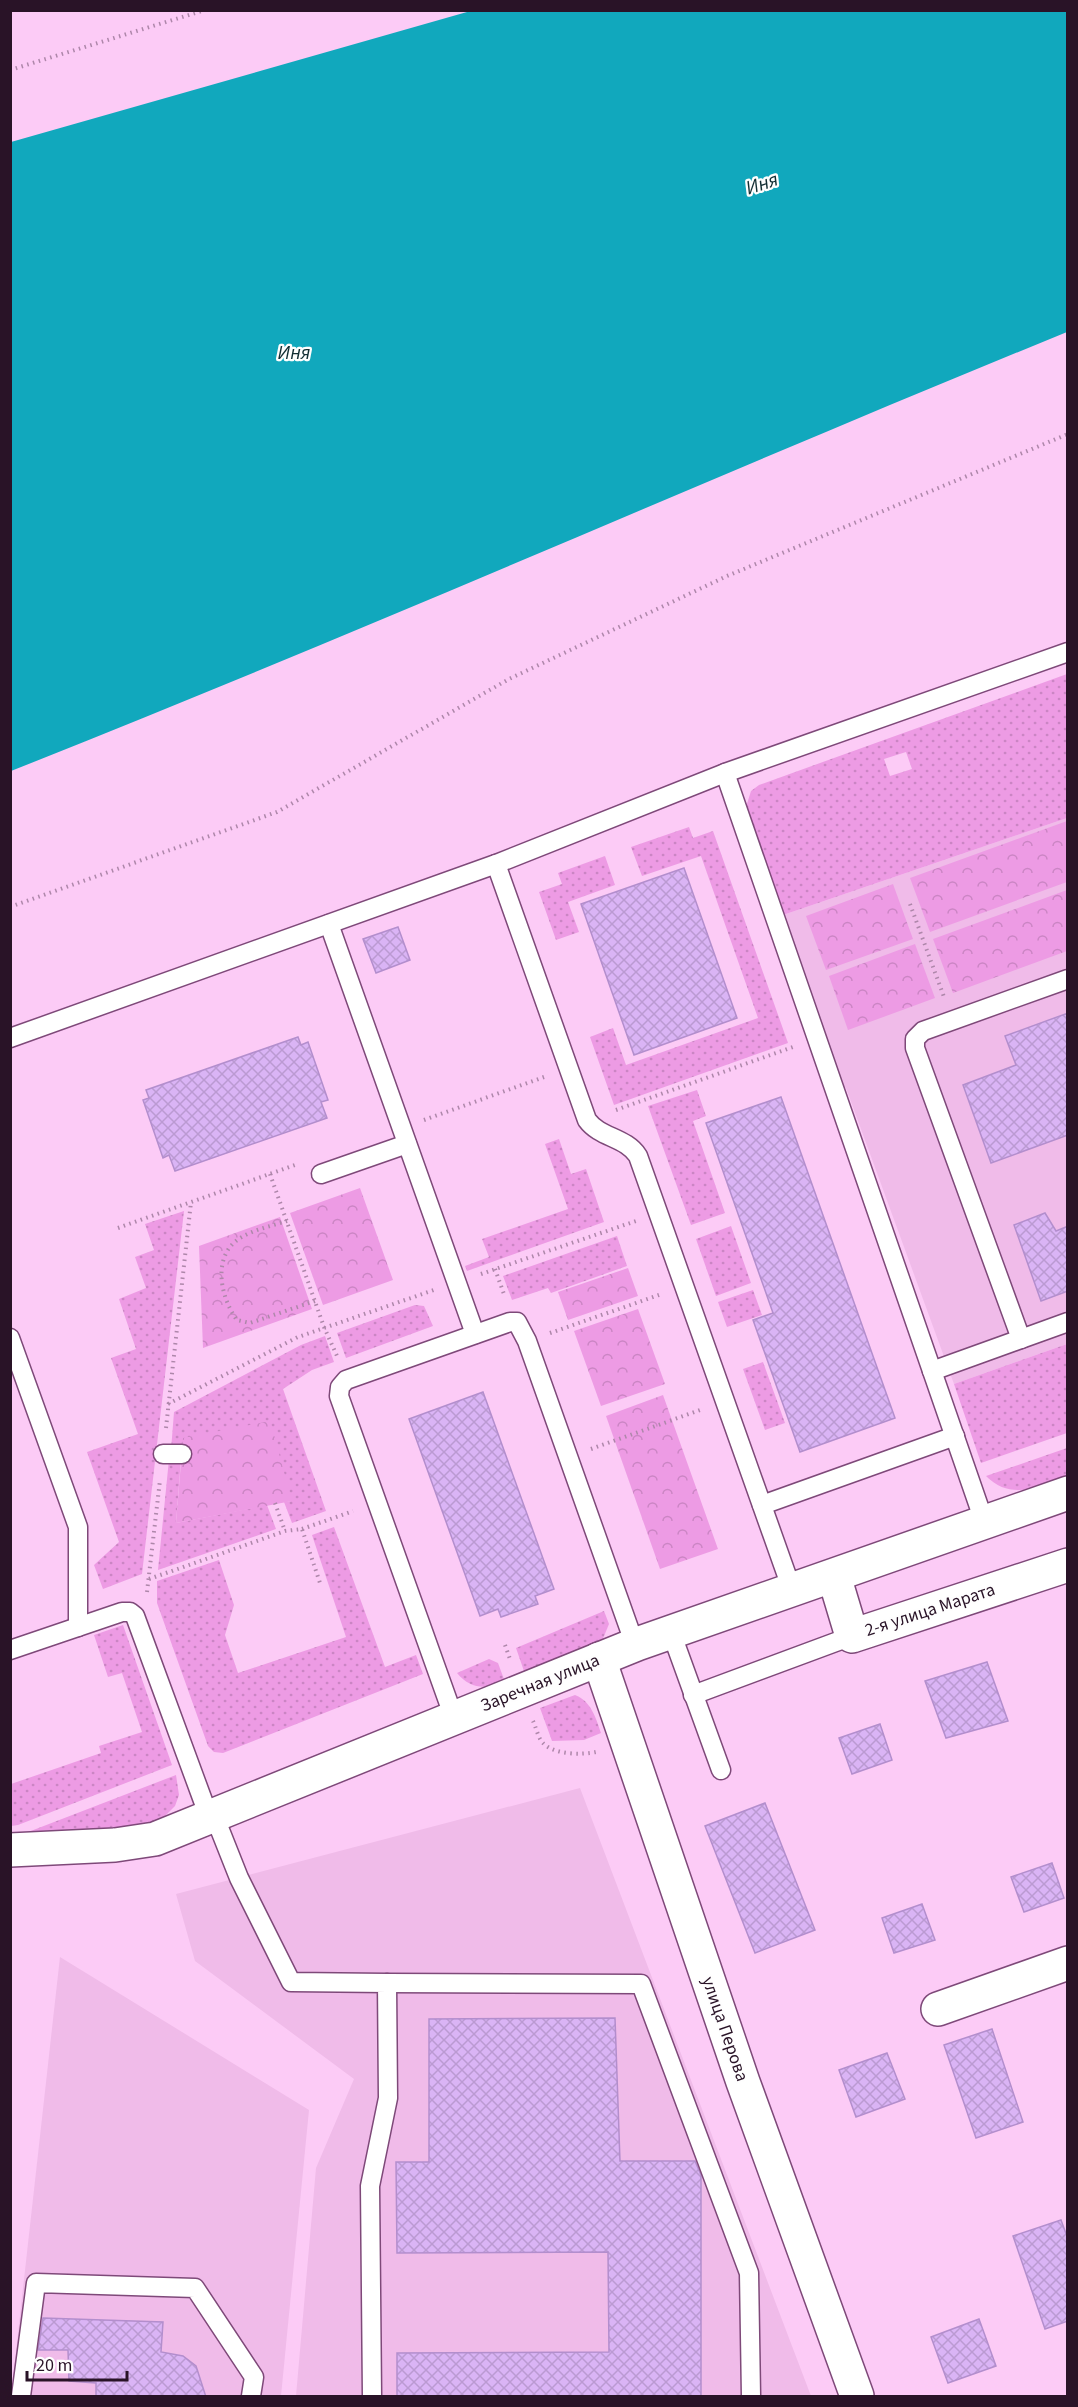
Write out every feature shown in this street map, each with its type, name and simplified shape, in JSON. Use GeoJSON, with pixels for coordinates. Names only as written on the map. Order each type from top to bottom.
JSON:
{"type":"FeatureCollection","features":[{"type":"Feature","properties":{"kind":"street","name":"Заречная улица"},"geometry":{"type":"LineString","coordinates":[[10,1850],[125,1844],[155,1839],[634,1645],[985,1524],[1068,1493]]}},
{"type":"Feature","properties":{"kind":"street","name":"2-я улица Марата"},"geometry":{"type":"LineString","coordinates":[[834,1576],[852,1636],[1068,1564]]}},
{"type":"Feature","properties":{"kind":"street","name":"улица Перова"},"geometry":{"type":"LineString","coordinates":[[599,1659],[743,2082],[857,2397]]}},
{"type":"Feature","properties":{"kind":"street"},"geometry":{"type":"LineString","coordinates":[[938,2009],[1068,1963]]}},
{"type":"Feature","properties":{"kind":"lane"},"geometry":{"type":"LineString","coordinates":[[10,1038],[496,864],[725,773],[1068,652]]}},
{"type":"Feature","properties":{"kind":"lane"},"geometry":{"type":"LineString","coordinates":[[725,773],[985,1524]]}},
{"type":"Feature","properties":{"kind":"lane"},"geometry":{"type":"LineString","coordinates":[[496,864],[587,1120],[599,1131],[633,1148],[792,1590]]}},
{"type":"Feature","properties":{"kind":"lane"},"geometry":{"type":"LineString","coordinates":[[329,924],[475,1334]]}},
{"type":"Feature","properties":{"kind":"lane"},"geometry":{"type":"LineString","coordinates":[[1022,1339],[915,1048],[915,1039],[923,1031],[1068,979]]}},
{"type":"Feature","properties":{"kind":"lane"},"geometry":{"type":"LineString","coordinates":[[321,1174],[407,1144]]}},
{"type":"Feature","properties":{"kind":"lane"},"geometry":{"type":"LineString","coordinates":[[932,1371],[1068,1322]]}},
{"type":"Feature","properties":{"kind":"lane"},"geometry":{"type":"LineString","coordinates":[[454,1718],[339,1396],[340,1386],[346,1380],[475,1334],[517,1323],[527,1341],[634,1645]]}},
{"type":"Feature","properties":{"kind":"lane"},"geometry":{"type":"LineString","coordinates":[[10,1338],[78,1527],[78,1627]]}},
{"type":"Feature","properties":{"kind":"lane"},"geometry":{"type":"LineString","coordinates":[[762,1505],[954,1436]]}},
{"type":"Feature","properties":{"kind":"lane"},"geometry":{"type":"LineString","coordinates":[[163,1454],[182,1454]]}},
{"type":"Feature","properties":{"kind":"lane"},"geometry":{"type":"LineString","coordinates":[[10,1650],[122,1611],[130,1611],[135,1616],[212,1816],[239,1878],[291,1982],[641,1984],[749,2273],[751,2397]]}},
{"type":"Feature","properties":{"kind":"lane"},"geometry":{"type":"LineString","coordinates":[[671,1632],[721,1770]]}},
{"type":"Feature","properties":{"kind":"lane"},"geometry":{"type":"LineString","coordinates":[[693,1695],[852,1636]]}},
{"type":"Feature","properties":{"kind":"lane"},"geometry":{"type":"LineString","coordinates":[[372,2397],[370,2186],[388,2098],[387,1983]]}},
{"type":"Feature","properties":{"kind":"lane"},"geometry":{"type":"LineString","coordinates":[[21,2397],[36,2283],[195,2288],[254,2377],[251,2397]]}},
{"type":"Feature","properties":{"kind":"path"},"geometry":{"type":"LineString","coordinates":[[10,70],[205,10]]}},
{"type":"Feature","properties":{"kind":"path"},"geometry":{"type":"LineString","coordinates":[[10,907],[277,812],[519,674],[727,576],[1068,434]]}},
{"type":"Feature","properties":{"kind":"path"},"geometry":{"type":"LineString","coordinates":[[910,904],[953,1021]]}},
{"type":"Feature","properties":{"kind":"path"},"geometry":{"type":"LineString","coordinates":[[587,1120],[817,1038]]}},
{"type":"Feature","properties":{"kind":"path"},"geometry":{"type":"LineString","coordinates":[[270,1174],[324,1328],[331,1336],[346,1380]]}},
{"type":"Feature","properties":{"kind":"path"},"geometry":{"type":"LineString","coordinates":[[130,1611],[147,1593],[191,1202]]}},
{"type":"Feature","properties":{"kind":"path"},"geometry":{"type":"LineString","coordinates":[[168,1404],[298,1337],[658,1213]]}},
{"type":"Feature","properties":{"kind":"path"},"geometry":{"type":"LineString","coordinates":[[287,1221],[242,1237],[230,1247],[222,1262],[221,1283],[229,1309],[237,1320],[249,1323],[315,1301]]}},
{"type":"Feature","properties":{"kind":"path"},"geometry":{"type":"LineString","coordinates":[[527,1341],[684,1286]]}},
{"type":"Feature","properties":{"kind":"path"},"geometry":{"type":"LineString","coordinates":[[568,1457],[725,1402]]}},
{"type":"Feature","properties":{"kind":"path"},"geometry":{"type":"LineString","coordinates":[[275,1503],[285,1531]]}},
{"type":"Feature","properties":{"kind":"path"},"geometry":{"type":"LineString","coordinates":[[149,1579],[285,1531],[302,1529],[334,1518]]}},
{"type":"Feature","properties":{"kind":"path"},"geometry":{"type":"LineString","coordinates":[[302,1529],[321,1586]]}},
{"type":"Feature","properties":{"kind":"path"},"geometry":{"type":"LineString","coordinates":[[529,1712],[543,1743],[553,1749],[593,1753],[603,1749]]}},
{"type":"Feature","properties":{"kind":"shaded area"},"geometry":{"type":"Polygon","coordinates":[[[1067,818],[1067,1344],[954,1384],[846,1088],[842,1086],[783,915],[1067,818]]]}},
{"type":"Feature","properties":{"kind":"shaded area"},"geometry":{"type":"Polygon","coordinates":[[[580,1788],[811,2396],[296,2396],[316,2168],[354,2079],[195,1961],[176,1894],[580,1788]]]}},
{"type":"Feature","properties":{"kind":"shaded area"},"geometry":{"type":"Polygon","coordinates":[[[60,1957],[309,2110],[281,2396],[11,2396],[60,1957]]]}},
{"type":"Feature","properties":{"kind":"green space"},"geometry":{"type":"Polygon","coordinates":[[[1067,674],[1067,818],[783,915],[746,807],[751,791],[759,785],[1067,674]],[[906,752],[884,759],[890,776],[912,769],[906,752]]]}},
{"type":"Feature","properties":{"kind":"green space"},"geometry":{"type":"Polygon","coordinates":[[[1067,821],[1067,882],[930,932],[910,878],[1067,821]]]}},
{"type":"Feature","properties":{"kind":"green space"},"geometry":{"type":"Polygon","coordinates":[[[689,827],[693,838],[713,831],[788,1043],[614,1105],[590,1037],[613,1028],[626,1065],[758,1018],[701,856],[642,876],[631,847],[689,827]]]}},
{"type":"Feature","properties":{"kind":"green space"},"geometry":{"type":"Polygon","coordinates":[[[605,856],[615,885],[568,902],[579,932],[556,940],[539,892],[562,884],[558,873],[605,856]]]}},
{"type":"Feature","properties":{"kind":"green space"},"geometry":{"type":"Polygon","coordinates":[[[893,884],[913,939],[826,970],[806,916],[893,884]]]}},
{"type":"Feature","properties":{"kind":"green space"},"geometry":{"type":"Polygon","coordinates":[[[1067,890],[1067,951],[953,993],[933,939],[1067,890]]]}},
{"type":"Feature","properties":{"kind":"green space"},"geometry":{"type":"Polygon","coordinates":[[[915,944],[935,998],[848,1030],[829,976],[915,944]]]}},
{"type":"Feature","properties":{"kind":"green space"},"geometry":{"type":"Polygon","coordinates":[[[697,1090],[706,1116],[693,1121],[725,1213],[691,1225],[648,1106],[697,1090]]]}},
{"type":"Feature","properties":{"kind":"green space"},"geometry":{"type":"Polygon","coordinates":[[[559,1139],[571,1174],[586,1169],[604,1222],[467,1271],[465,1266],[489,1257],[482,1239],[568,1209],[545,1144],[559,1139]]]}},
{"type":"Feature","properties":{"kind":"green space"},"geometry":{"type":"Polygon","coordinates":[[[360,1188],[393,1280],[323,1305],[290,1213],[360,1188]]]}},
{"type":"Feature","properties":{"kind":"green space"},"geometry":{"type":"Polygon","coordinates":[[[184,1211],[142,1574],[103,1589],[94,1565],[119,1542],[87,1452],[138,1434],[111,1358],[136,1349],[119,1299],[146,1288],[135,1257],[154,1250],[145,1224],[184,1211]]]}},
{"type":"Feature","properties":{"kind":"green space"},"geometry":{"type":"Polygon","coordinates":[[[280,1217],[312,1309],[203,1348],[199,1246],[280,1217]]]}},
{"type":"Feature","properties":{"kind":"green space"},"geometry":{"type":"Polygon","coordinates":[[[731,1226],[751,1283],[716,1296],[696,1239],[731,1226]]]}},
{"type":"Feature","properties":{"kind":"green space"},"geometry":{"type":"Polygon","coordinates":[[[617,1236],[627,1266],[551,1293],[548,1288],[512,1300],[503,1276],[617,1236]]]}},
{"type":"Feature","properties":{"kind":"green space"},"geometry":{"type":"Polygon","coordinates":[[[628,1268],[638,1296],[568,1320],[558,1292],[628,1268]]]}},
{"type":"Feature","properties":{"kind":"green space"},"geometry":{"type":"Polygon","coordinates":[[[753,1290],[762,1315],[727,1327],[718,1302],[753,1290]]]}},
{"type":"Feature","properties":{"kind":"green space"},"geometry":{"type":"Polygon","coordinates":[[[415,1305],[424,1306],[433,1326],[346,1358],[337,1333],[415,1305]]]}},
{"type":"Feature","properties":{"kind":"green space"},"geometry":{"type":"Polygon","coordinates":[[[638,1309],[665,1384],[601,1406],[574,1331],[638,1309]]]}},
{"type":"Feature","properties":{"kind":"green space"},"geometry":{"type":"Polygon","coordinates":[[[325,1336],[334,1362],[312,1370],[283,1389],[326,1511],[292,1523],[284,1502],[291,1501],[182,1449],[171,1450],[174,1412],[301,1345],[325,1336]]]}},
{"type":"Feature","properties":{"kind":"green space"},"geometry":{"type":"Polygon","coordinates":[[[1067,1344],[1067,1433],[981,1463],[954,1384],[1067,1344]]]}},
{"type":"Feature","properties":{"kind":"green space"},"geometry":{"type":"Polygon","coordinates":[[[763,1362],[785,1423],[765,1430],[743,1369],[763,1362]]]}},
{"type":"Feature","properties":{"kind":"green space"},"geometry":{"type":"Polygon","coordinates":[[[663,1395],[718,1549],[660,1569],[606,1416],[663,1395]]]}},
{"type":"Feature","properties":{"kind":"green space"},"geometry":{"type":"Polygon","coordinates":[[[270,1421],[292,1501],[176,1523],[183,1438],[270,1421]]]}},
{"type":"Feature","properties":{"kind":"green space"},"geometry":{"type":"Polygon","coordinates":[[[1067,1448],[1067,1477],[1046,1485],[1015,1490],[995,1484],[986,1476],[1067,1448]]]}},
{"type":"Feature","properties":{"kind":"green space"},"geometry":{"type":"Polygon","coordinates":[[[169,1459],[181,1459],[176,1523],[267,1505],[276,1529],[158,1570],[169,1459]]]}},
{"type":"Feature","properties":{"kind":"green space"},"geometry":{"type":"Polygon","coordinates":[[[334,1527],[385,1667],[416,1655],[423,1674],[223,1753],[214,1752],[208,1746],[157,1603],[157,1581],[219,1560],[234,1605],[225,1635],[238,1673],[346,1637],[312,1535],[334,1527]]]}},
{"type":"Feature","properties":{"kind":"green space"},"geometry":{"type":"Polygon","coordinates":[[[604,1611],[609,1624],[602,1641],[525,1674],[516,1648],[604,1611]]]}},
{"type":"Feature","properties":{"kind":"green space"},"geometry":{"type":"Polygon","coordinates":[[[123,1625],[172,1765],[11,1826],[11,1784],[101,1753],[99,1746],[142,1732],[122,1673],[108,1677],[94,1635],[123,1625]]]}},
{"type":"Feature","properties":{"kind":"green space"},"geometry":{"type":"Polygon","coordinates":[[[489,1659],[498,1663],[505,1682],[485,1687],[473,1685],[457,1673],[489,1659]]]}},
{"type":"Feature","properties":{"kind":"green space"},"geometry":{"type":"Polygon","coordinates":[[[575,1695],[589,1706],[601,1733],[584,1740],[552,1741],[540,1708],[575,1695]]]}},
{"type":"Feature","properties":{"kind":"green space"},"geometry":{"type":"Polygon","coordinates":[[[176,1775],[179,1795],[175,1806],[164,1817],[141,1828],[23,1834],[176,1775]]]}},
{"type":"Feature","properties":{"kind":"water","name":"Иня"},"geometry":{"type":"Polygon","coordinates":[[[474,10],[1067,11],[1067,332],[276,664],[11,771],[11,142],[474,10]]]}},
{"type":"Feature","properties":{"kind":"building"},"geometry":{"type":"Polygon","coordinates":[[[684,868],[737,1018],[634,1055],[581,904],[684,868]]]}},
{"type":"Feature","properties":{"kind":"building"},"geometry":{"type":"Polygon","coordinates":[[[398,927],[410,960],[376,973],[363,939],[398,927]]]}},
{"type":"Feature","properties":{"kind":"building"},"geometry":{"type":"Polygon","coordinates":[[[1068,1013],[1068,1135],[991,1163],[963,1085],[1016,1065],[1005,1036],[1068,1013]]]}},
{"type":"Feature","properties":{"kind":"building"},"geometry":{"type":"Polygon","coordinates":[[[298,1037],[301,1045],[308,1042],[328,1100],[321,1102],[327,1118],[175,1171],[169,1155],[163,1158],[143,1100],[149,1098],[146,1090],[298,1037]]]}},
{"type":"Feature","properties":{"kind":"building"},"geometry":{"type":"Polygon","coordinates":[[[781,1097],[895,1418],[800,1452],[753,1320],[773,1313],[706,1123],[781,1097]]]}},
{"type":"Feature","properties":{"kind":"building"},"geometry":{"type":"Polygon","coordinates":[[[1045,1213],[1056,1231],[1068,1226],[1068,1291],[1041,1301],[1014,1225],[1045,1213]]]}},
{"type":"Feature","properties":{"kind":"building"},"geometry":{"type":"Polygon","coordinates":[[[483,1392],[554,1589],[535,1596],[538,1604],[501,1617],[498,1609],[480,1616],[409,1419],[483,1392]]]}},
{"type":"Feature","properties":{"kind":"building"},"geometry":{"type":"Polygon","coordinates":[[[987,1662],[1008,1721],[946,1738],[925,1681],[987,1662]]]}},
{"type":"Feature","properties":{"kind":"building"},"geometry":{"type":"Polygon","coordinates":[[[880,1724],[892,1760],[852,1774],[839,1738],[880,1724]]]}},
{"type":"Feature","properties":{"kind":"building"},"geometry":{"type":"Polygon","coordinates":[[[765,1803],[815,1930],[755,1953],[705,1826],[765,1803]]]}},
{"type":"Feature","properties":{"kind":"building"},"geometry":{"type":"Polygon","coordinates":[[[1052,1863],[1064,1898],[1024,1912],[1011,1877],[1052,1863]]]}},
{"type":"Feature","properties":{"kind":"building"},"geometry":{"type":"Polygon","coordinates":[[[922,1904],[935,1940],[894,1953],[882,1918],[922,1904]]]}},
{"type":"Feature","properties":{"kind":"building"},"geometry":{"type":"Polygon","coordinates":[[[615,2018],[620,2161],[695,2161],[701,2175],[701,2397],[397,2397],[397,2353],[609,2352],[608,2252],[397,2253],[396,2162],[429,2162],[429,2019],[615,2018]]]}},
{"type":"Feature","properties":{"kind":"building"},"geometry":{"type":"Polygon","coordinates":[[[992,2029],[1023,2122],[976,2138],[944,2045],[992,2029]]]}},
{"type":"Feature","properties":{"kind":"building"},"geometry":{"type":"Polygon","coordinates":[[[887,2053],[905,2099],[856,2117],[839,2070],[887,2053]]]}},
{"type":"Feature","properties":{"kind":"building"},"geometry":{"type":"Polygon","coordinates":[[[1061,2220],[1068,2239],[1068,2321],[1045,2329],[1013,2236],[1061,2220]]]}},
{"type":"Feature","properties":{"kind":"building"},"geometry":{"type":"Polygon","coordinates":[[[43,2318],[163,2322],[161,2352],[183,2356],[196,2366],[206,2397],[96,2397],[96,2383],[69,2381],[68,2350],[38,2350],[43,2318]]]}},
{"type":"Feature","properties":{"kind":"building"},"geometry":{"type":"Polygon","coordinates":[[[979,2319],[996,2366],[948,2383],[931,2337],[979,2319]]]}}]}
